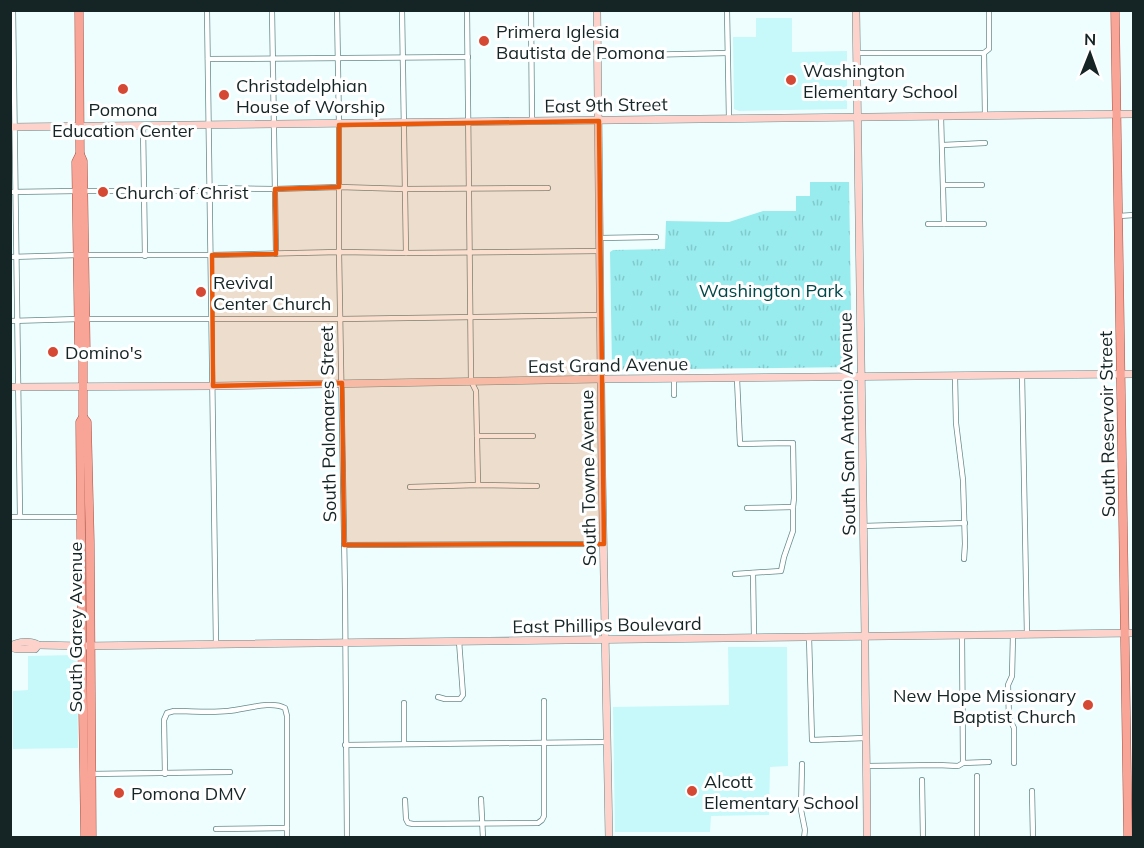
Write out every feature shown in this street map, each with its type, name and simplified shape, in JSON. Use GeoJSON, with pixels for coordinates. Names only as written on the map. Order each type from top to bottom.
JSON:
{"type":"FeatureCollection","features":[{"type":"Feature","properties":{"kind":"main road","name":"South Garey Avenue"},"geometry":{"type":"LineString","coordinates":[[79,10],[80,154],[83,161],[80,191],[82,319],[79,353],[83,358],[83,417],[80,422],[82,592],[92,837]]}},
{"type":"Feature","properties":{"kind":"main road","name":"South Reservoir Street"},"geometry":{"type":"LineString","coordinates":[[1115,10],[1129,634],[1128,837]]}},
{"type":"Feature","properties":{"kind":"main road","name":"South Garey Avenue"},"geometry":{"type":"LineString","coordinates":[[83,417],[87,422],[90,605],[86,646]]}},
{"type":"Feature","properties":{"kind":"main road"},"geometry":{"type":"LineString","coordinates":[[82,592],[86,594],[86,603],[90,605]]}},
{"type":"Feature","properties":{"kind":"main road","name":"South Garey Avenue"},"geometry":{"type":"LineString","coordinates":[[85,837],[88,774]]}},
{"type":"Feature","properties":{"kind":"street"},"geometry":{"type":"LineString","coordinates":[[13,10],[13,257],[19,387],[20,517]]}},
{"type":"Feature","properties":{"kind":"street"},"geometry":{"type":"LineString","coordinates":[[207,10],[216,645]]}},
{"type":"Feature","properties":{"kind":"street"},"geometry":{"type":"LineString","coordinates":[[272,10],[276,254]]}},
{"type":"Feature","properties":{"kind":"street","name":"South Palomares Street"},"geometry":{"type":"LineString","coordinates":[[337,10],[347,837]]}},
{"type":"Feature","properties":{"kind":"street"},"geometry":{"type":"LineString","coordinates":[[402,10],[406,254]]}},
{"type":"Feature","properties":{"kind":"street"},"geometry":{"type":"LineString","coordinates":[[467,10],[471,381],[476,391],[478,485]]}},
{"type":"Feature","properties":{"kind":"street"},"geometry":{"type":"LineString","coordinates":[[531,10],[532,121]]}},
{"type":"Feature","properties":{"kind":"street","name":"South Towne Avenue"},"geometry":{"type":"LineString","coordinates":[[597,10],[609,837]]}},
{"type":"Feature","properties":{"kind":"street"},"geometry":{"type":"LineString","coordinates":[[727,10],[729,119]]}},
{"type":"Feature","properties":{"kind":"street","name":"South San Antonio Avenue"},"geometry":{"type":"LineString","coordinates":[[856,10],[867,837]]}},
{"type":"Feature","properties":{"kind":"street"},"geometry":{"type":"LineString","coordinates":[[857,53],[984,53],[989,49],[989,10]]}},
{"type":"Feature","properties":{"kind":"street"},"geometry":{"type":"LineString","coordinates":[[598,56],[727,53]]}},
{"type":"Feature","properties":{"kind":"street"},"geometry":{"type":"LineString","coordinates":[[984,53],[985,115]]}},
{"type":"Feature","properties":{"kind":"street"},"geometry":{"type":"LineString","coordinates":[[208,59],[468,57]]}},
{"type":"Feature","properties":{"kind":"street","name":"East 9th Street"},"geometry":{"type":"LineString","coordinates":[[13,127],[1134,114]]}},
{"type":"Feature","properties":{"kind":"street"},"geometry":{"type":"LineString","coordinates":[[941,117],[944,224]]}},
{"type":"Feature","properties":{"kind":"street"},"geometry":{"type":"LineString","coordinates":[[143,126],[145,256]]}},
{"type":"Feature","properties":{"kind":"street"},"geometry":{"type":"LineString","coordinates":[[943,145],[985,143]]}},
{"type":"Feature","properties":{"kind":"street"},"geometry":{"type":"LineString","coordinates":[[944,185],[982,185]]}},
{"type":"Feature","properties":{"kind":"street"},"geometry":{"type":"LineString","coordinates":[[13,192],[202,191],[211,188],[339,187],[548,188]]}},
{"type":"Feature","properties":{"kind":"street"},"geometry":{"type":"LineString","coordinates":[[1119,216],[1134,215]]}},
{"type":"Feature","properties":{"kind":"street"},"geometry":{"type":"LineString","coordinates":[[928,224],[984,224]]}},
{"type":"Feature","properties":{"kind":"street"},"geometry":{"type":"LineString","coordinates":[[600,238],[656,237]]}},
{"type":"Feature","properties":{"kind":"street"},"geometry":{"type":"LineString","coordinates":[[13,257],[600,251]]}},
{"type":"Feature","properties":{"kind":"street"},"geometry":{"type":"LineString","coordinates":[[10,321],[600,315]]}},
{"type":"Feature","properties":{"kind":"street","name":"East Grand Avenue"},"geometry":{"type":"LineString","coordinates":[[10,387],[1134,374]]}},
{"type":"Feature","properties":{"kind":"street"},"geometry":{"type":"LineString","coordinates":[[1022,375],[1027,635]]}},
{"type":"Feature","properties":{"kind":"street"},"geometry":{"type":"LineString","coordinates":[[955,376],[956,423],[963,480],[965,524],[963,559]]}},
{"type":"Feature","properties":{"kind":"street"},"geometry":{"type":"LineString","coordinates":[[674,379],[674,395]]}},
{"type":"Feature","properties":{"kind":"street"},"geometry":{"type":"LineString","coordinates":[[735,574],[781,572],[793,531],[794,498],[793,443],[740,444],[737,379]]}},
{"type":"Feature","properties":{"kind":"street"},"geometry":{"type":"LineString","coordinates":[[477,436],[533,436]]}},
{"type":"Feature","properties":{"kind":"street"},"geometry":{"type":"LineString","coordinates":[[214,472],[220,471]]}},
{"type":"Feature","properties":{"kind":"street"},"geometry":{"type":"LineString","coordinates":[[410,487],[537,486]]}},
{"type":"Feature","properties":{"kind":"street"},"geometry":{"type":"LineString","coordinates":[[747,508],[793,507]]}},
{"type":"Feature","properties":{"kind":"street"},"geometry":{"type":"LineString","coordinates":[[10,517],[81,517]]}},
{"type":"Feature","properties":{"kind":"street"},"geometry":{"type":"LineString","coordinates":[[863,526],[965,524]]}},
{"type":"Feature","properties":{"kind":"street"},"geometry":{"type":"LineString","coordinates":[[344,545],[604,544]]}},
{"type":"Feature","properties":{"kind":"street"},"geometry":{"type":"LineString","coordinates":[[753,573],[754,638]]}},
{"type":"Feature","properties":{"kind":"street","name":"East Phillips Boulevard"},"geometry":{"type":"LineString","coordinates":[[11,646],[22,642],[33,642],[38,645],[86,646],[1129,634]]}},
{"type":"Feature","properties":{"kind":"street"},"geometry":{"type":"LineString","coordinates":[[1013,635],[1012,676],[1008,685],[1009,718],[1014,728],[1014,763]]}},
{"type":"Feature","properties":{"kind":"street"},"geometry":{"type":"LineString","coordinates":[[962,636],[963,763]]}},
{"type":"Feature","properties":{"kind":"street"},"geometry":{"type":"LineString","coordinates":[[809,637],[812,740],[865,738]]}},
{"type":"Feature","properties":{"kind":"street"},"geometry":{"type":"LineString","coordinates":[[438,697],[460,699],[463,695],[459,641]]}},
{"type":"Feature","properties":{"kind":"street"},"geometry":{"type":"LineString","coordinates":[[405,800],[406,819],[408,823],[413,824],[482,824],[542,820],[544,816],[544,701]]}},
{"type":"Feature","properties":{"kind":"street"},"geometry":{"type":"LineString","coordinates":[[404,703],[404,744]]}},
{"type":"Feature","properties":{"kind":"street"},"geometry":{"type":"LineString","coordinates":[[165,774],[164,720],[167,713],[230,711],[279,705],[285,708],[287,716],[287,837]]}},
{"type":"Feature","properties":{"kind":"street"},"geometry":{"type":"LineString","coordinates":[[345,745],[606,742]]}},
{"type":"Feature","properties":{"kind":"street"},"geometry":{"type":"LineString","coordinates":[[867,766],[958,766],[963,763],[989,762]]}},
{"type":"Feature","properties":{"kind":"street"},"geometry":{"type":"LineString","coordinates":[[802,764],[801,810],[804,837]]}},
{"type":"Feature","properties":{"kind":"street"},"geometry":{"type":"LineString","coordinates":[[88,774],[230,772]]}},
{"type":"Feature","properties":{"kind":"street"},"geometry":{"type":"LineString","coordinates":[[977,776],[977,837]]}},
{"type":"Feature","properties":{"kind":"street"},"geometry":{"type":"LineString","coordinates":[[922,780],[923,837]]}},
{"type":"Feature","properties":{"kind":"street"},"geometry":{"type":"LineString","coordinates":[[1032,791],[1033,837]]}},
{"type":"Feature","properties":{"kind":"street"},"geometry":{"type":"LineString","coordinates":[[482,799],[483,837]]}},
{"type":"Feature","properties":{"kind":"street"},"geometry":{"type":"LineString","coordinates":[[216,829],[287,828]]}},
{"type":"Feature","properties":{"kind":"highlighted area"},"geometry":{"type":"Polygon","coordinates":[[[599,121],[604,544],[344,545],[342,383],[213,386],[212,255],[276,254],[275,189],[339,187],[339,125],[599,121]]]}},
{"type":"Feature","properties":{"kind":"shaded area","name":"Washington Elementary School"},"geometry":{"type":"Polygon","coordinates":[[[756,18],[792,18],[792,52],[847,51],[847,109],[739,111],[734,109],[733,37],[756,37],[756,18]]]}},
{"type":"Feature","properties":{"kind":"shaded area","name":"Alcott Elementary School"},"geometry":{"type":"Polygon","coordinates":[[[728,647],[787,647],[788,766],[770,767],[769,815],[711,816],[710,832],[615,832],[613,707],[729,705],[728,647]]]}},
{"type":"Feature","properties":{"kind":"shaded area"},"geometry":{"type":"Polygon","coordinates":[[[73,655],[77,658],[78,748],[13,749],[13,691],[28,690],[28,656],[73,655]]]}},
{"type":"Feature","properties":{"kind":"green space","name":"Washington Park"},"geometry":{"type":"Polygon","coordinates":[[[810,182],[849,182],[852,367],[612,370],[610,252],[613,250],[665,249],[666,221],[729,222],[763,211],[796,211],[796,196],[810,196],[810,182]]]}},
{"type":"Feature","properties":{"kind":"place","name":"Primera Iglesia Bautista de Pomona"},"geometry":{"type":"Point","coordinates":[484,41]}},
{"type":"Feature","properties":{"kind":"place","name":"Washington Elementary School"},"geometry":{"type":"Point","coordinates":[791,80]}},
{"type":"Feature","properties":{"kind":"place","name":"Pomona Education Center"},"geometry":{"type":"Point","coordinates":[123,89]}},
{"type":"Feature","properties":{"kind":"place","name":"Christadelphian House of Worship"},"geometry":{"type":"Point","coordinates":[224,95]}},
{"type":"Feature","properties":{"kind":"place","name":"Church of Christ"},"geometry":{"type":"Point","coordinates":[103,192]}},
{"type":"Feature","properties":{"kind":"place","name":"Revival Center Church"},"geometry":{"type":"Point","coordinates":[201,292]}},
{"type":"Feature","properties":{"kind":"place","name":"Domino's"},"geometry":{"type":"Point","coordinates":[53,352]}},
{"type":"Feature","properties":{"kind":"place","name":"New Hope Missionary Baptist Church"},"geometry":{"type":"Point","coordinates":[1088,705]}},
{"type":"Feature","properties":{"kind":"place","name":"Alcott Elementary School"},"geometry":{"type":"Point","coordinates":[692,791]}},
{"type":"Feature","properties":{"kind":"place","name":"Pomona DMV"},"geometry":{"type":"Point","coordinates":[119,793]}}]}
